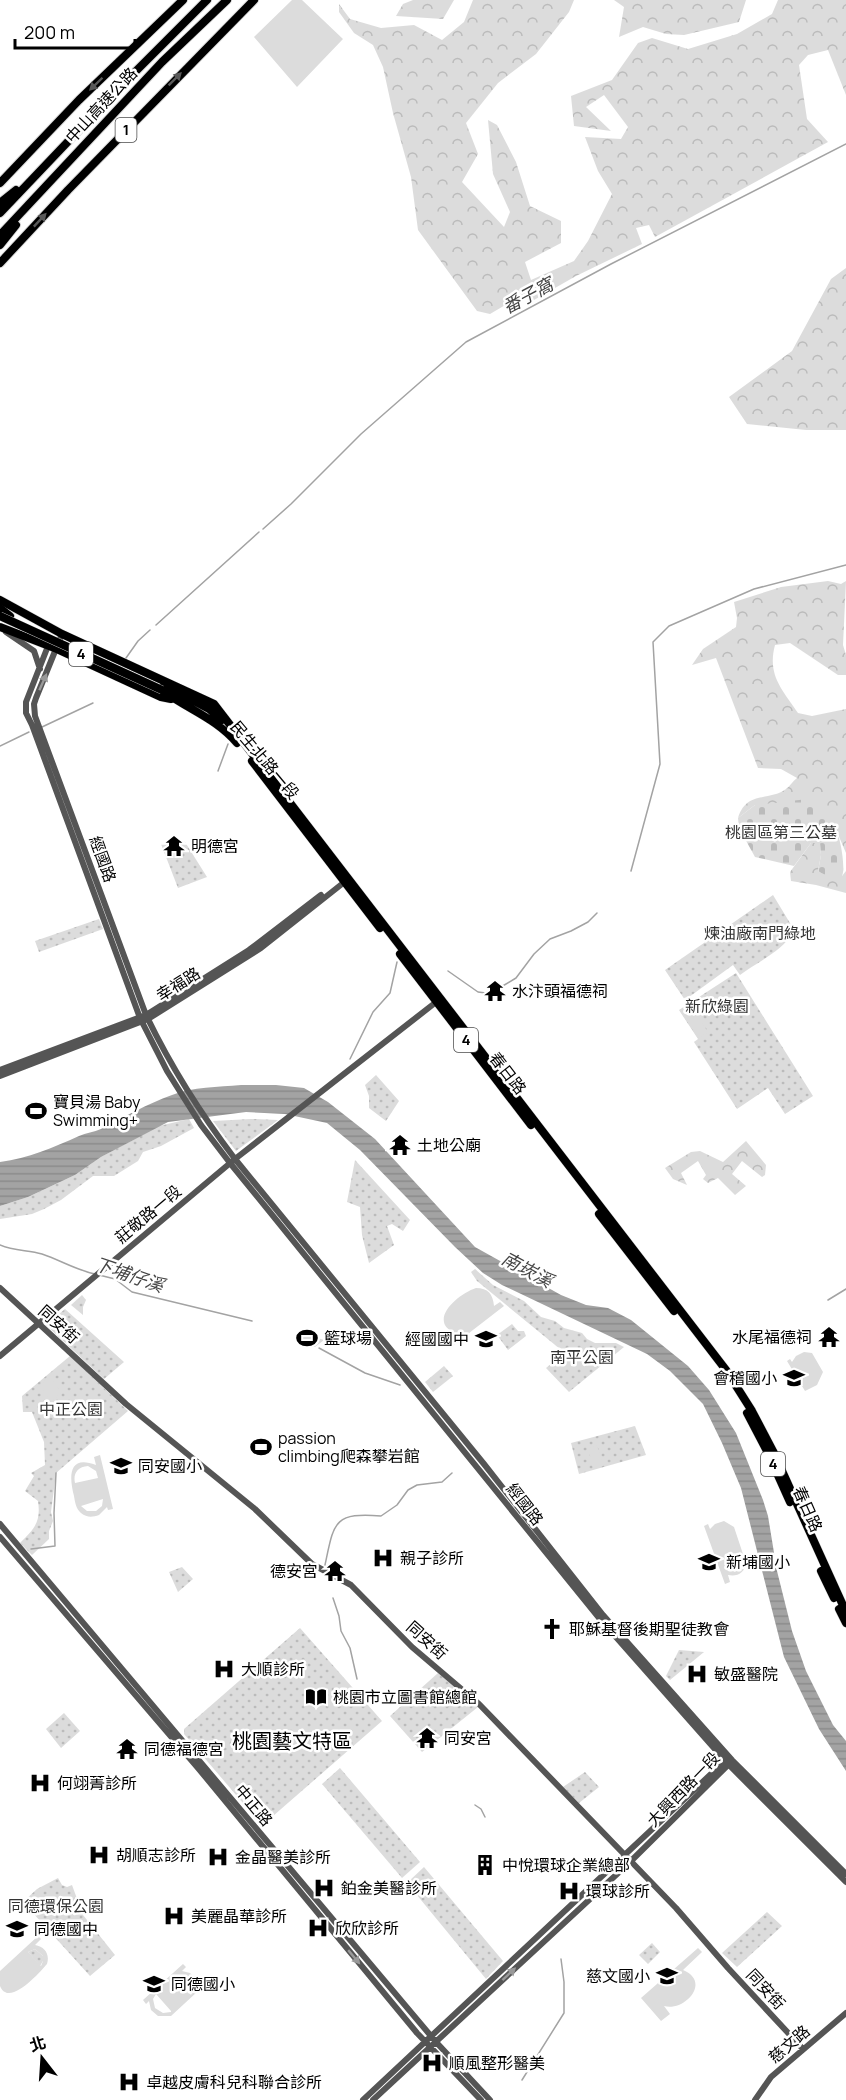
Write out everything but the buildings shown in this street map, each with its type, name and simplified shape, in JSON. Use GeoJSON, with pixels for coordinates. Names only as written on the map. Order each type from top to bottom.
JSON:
{"type":"FeatureCollection","features":[{"type":"Feature","properties":{"kind":"highway"},"geometry":{"type":"LineString","coordinates":[[0,183],[79,100],[183,0]]}},
{"type":"Feature","properties":{"kind":"highway","name":"中山高速公路"},"geometry":{"type":"LineString","coordinates":[[0,213],[118,88],[207,0]]}},
{"type":"Feature","properties":{"kind":"highway","name":"中山高速公路"},"geometry":{"type":"LineString","coordinates":[[0,236],[162,62],[227,0]]}},
{"type":"Feature","properties":{"kind":"highway","name":"1"},"geometry":{"type":"LineString","coordinates":[[0,263],[254,0]]}},
{"type":"Feature","properties":{"kind":"highway"},"geometry":{"type":"LineString","coordinates":[[0,245],[70,160]]}},
{"type":"Feature","properties":{"kind":"highway"},"geometry":{"type":"LineString","coordinates":[[0,203],[42,169]]}},
{"type":"Feature","properties":{"kind":"highway"},"geometry":{"type":"LineString","coordinates":[[0,610],[3,617],[32,631]]}},
{"type":"Feature","properties":{"kind":"main road","name":"4"},"geometry":{"type":"LineString","coordinates":[[0,600],[209,710]]}},
{"type":"Feature","properties":{"kind":"main road","name":"4"},"geometry":{"type":"LineString","coordinates":[[3,617],[163,688],[176,700]]}},
{"type":"Feature","properties":{"kind":"main road","name":"4"},"geometry":{"type":"LineString","coordinates":[[0,628],[57,649],[160,696],[176,700]]}},
{"type":"Feature","properties":{"kind":"main road","name":"4"},"geometry":{"type":"LineString","coordinates":[[32,631],[163,688]]}},
{"type":"Feature","properties":{"kind":"main road","name":"民生北路一段"},"geometry":{"type":"LineString","coordinates":[[163,688],[209,710],[232,729],[302,821]]}},
{"type":"Feature","properties":{"kind":"main road","name":"民生北路一段"},"geometry":{"type":"LineString","coordinates":[[176,700],[209,710],[302,821]]}},
{"type":"Feature","properties":{"kind":"main road","name":"春日路"},"geometry":{"type":"LineString","coordinates":[[302,821],[654,1281],[726,1370],[773,1451],[846,1612]]}},
{"type":"Feature","properties":{"kind":"main road","name":"春日路"},"geometry":{"type":"LineString","coordinates":[[661,1290],[723,1374],[747,1414],[768,1453],[846,1623]]}},
{"type":"Feature","properties":{"kind":"street"},"geometry":{"type":"LineString","coordinates":[[0,628],[34,651],[40,669]]}},
{"type":"Feature","properties":{"kind":"street","name":"經國路"},"geometry":{"type":"LineString","coordinates":[[62,633],[34,704],[35,716],[144,1019]]}},
{"type":"Feature","properties":{"kind":"street","name":"經國路"},"geometry":{"type":"LineString","coordinates":[[48,646],[26,702],[26,713],[144,1019],[167,1071],[233,1161],[479,1458],[603,1615],[729,1762],[846,1882]]}},
{"type":"Feature","properties":{"kind":"street","name":"幸福路"},"geometry":{"type":"LineString","coordinates":[[0,1076],[144,1019],[261,948],[345,878]]}},
{"type":"Feature","properties":{"kind":"street","name":"莊敬路一段"},"geometry":{"type":"LineString","coordinates":[[0,1356],[233,1161],[439,1001]]}},
{"type":"Feature","properties":{"kind":"street","name":"幸福路"},"geometry":{"type":"LineString","coordinates":[[0,1070],[144,1019]]}},
{"type":"Feature","properties":{"kind":"street","name":"同安街"},"geometry":{"type":"LineString","coordinates":[[0,1288],[136,1413],[255,1509],[312,1564],[351,1586],[412,1647],[479,1704],[675,1908],[803,2049]]}},
{"type":"Feature","properties":{"kind":"street","name":"中正路"},"geometry":{"type":"LineString","coordinates":[[0,1524],[431,2042],[490,2100]]}},
{"type":"Feature","properties":{"kind":"street","name":"中正路"},"geometry":{"type":"LineString","coordinates":[[0,1537],[481,2100]]}},
{"type":"Feature","properties":{"kind":"street","name":"經國路"},"geometry":{"type":"LineString","coordinates":[[729,1762],[846,1874]]}},
{"type":"Feature","properties":{"kind":"street","name":"大興西路一段"},"geometry":{"type":"LineString","coordinates":[[431,2042],[624,1855],[729,1762]]}},
{"type":"Feature","properties":{"kind":"street","name":"大興西路一段"},"geometry":{"type":"LineString","coordinates":[[431,2042],[630,1862],[729,1762]]}},
{"type":"Feature","properties":{"kind":"street","name":"慈文路"},"geometry":{"type":"LineString","coordinates":[[755,2100],[771,2077],[846,2013]]}},
{"type":"Feature","properties":{"kind":"street"},"geometry":{"type":"LineString","coordinates":[[363,2100],[431,2042]]}},
{"type":"Feature","properties":{"kind":"street"},"geometry":{"type":"LineString","coordinates":[[373,2100],[431,2042]]}},
{"type":"Feature","properties":{"kind":"green space"},"geometry":{"type":"Polygon","coordinates":[[[292,0],[302,0],[343,39],[297,87],[254,37],[292,0]]]}},
{"type":"Feature","properties":{"kind":"green space"},"geometry":{"type":"Polygon","coordinates":[[[413,0],[454,0],[443,19],[396,16],[403,4],[413,0]]]}},
{"type":"Feature","properties":{"kind":"green space"},"geometry":{"type":"Polygon","coordinates":[[[473,0],[574,0],[569,12],[536,54],[498,83],[466,123],[478,154],[462,182],[504,227],[510,212],[493,174],[488,120],[497,125],[516,162],[530,206],[561,221],[561,243],[525,262],[531,280],[574,261],[588,241],[612,194],[598,171],[585,137],[621,139],[628,127],[604,95],[586,107],[611,131],[574,126],[571,96],[612,80],[638,43],[652,38],[688,49],[737,34],[772,14],[778,0],[846,0],[846,95],[828,50],[808,55],[799,65],[807,119],[828,142],[655,237],[649,225],[636,228],[642,244],[576,276],[534,300],[526,293],[490,314],[477,311],[418,230],[411,177],[383,67],[373,45],[354,33],[339,12],[339,4],[350,19],[381,28],[414,25],[442,40],[464,22],[473,0]]]}},
{"type":"Feature","properties":{"kind":"green space"},"geometry":{"type":"Polygon","coordinates":[[[614,0],[746,0],[739,22],[684,35],[666,34],[643,27],[619,37],[624,7],[614,0]]]}},
{"type":"Feature","properties":{"kind":"green space"},"geometry":{"type":"Polygon","coordinates":[[[846,268],[846,430],[806,430],[747,424],[729,397],[792,351],[831,279],[846,268]]]}},
{"type":"Feature","properties":{"kind":"green space"},"geometry":{"type":"Polygon","coordinates":[[[828,581],[841,584],[846,581],[843,645],[846,655],[846,675],[838,675],[790,643],[775,645],[773,665],[777,681],[798,713],[812,716],[846,709],[846,853],[834,825],[755,805],[738,818],[747,803],[779,793],[797,778],[781,769],[758,768],[716,658],[692,665],[703,649],[736,627],[734,602],[781,587],[828,581]]]}},
{"type":"Feature","properties":{"kind":"green space","name":"桃園區第三公墓"},"geometry":{"type":"Polygon","coordinates":[[[808,799],[835,826],[842,851],[843,872],[840,877],[833,879],[818,871],[821,855],[820,843],[811,843],[794,866],[755,857],[739,828],[738,818],[755,805],[808,799]]]}},
{"type":"Feature","properties":{"kind":"green space"},"geometry":{"type":"Polygon","coordinates":[[[176,839],[185,842],[207,877],[178,888],[161,844],[176,839]]]}},
{"type":"Feature","properties":{"kind":"green space"},"geometry":{"type":"Polygon","coordinates":[[[811,843],[820,843],[821,855],[818,871],[842,876],[846,871],[846,893],[791,881],[790,872],[811,843]]]}},
{"type":"Feature","properties":{"kind":"green space","name":"煉油廠南門綠地"},"geometry":{"type":"Polygon","coordinates":[[[773,895],[793,928],[793,933],[788,940],[740,975],[733,965],[685,1000],[665,970],[773,895]]]}},
{"type":"Feature","properties":{"kind":"green space"},"geometry":{"type":"Polygon","coordinates":[[[99,919],[103,929],[39,952],[35,941],[99,919]]]}},
{"type":"Feature","properties":{"kind":"green space","name":"新欣綠園"},"geometry":{"type":"Polygon","coordinates":[[[736,973],[813,1096],[785,1114],[768,1088],[737,1109],[694,1042],[698,1039],[679,1010],[736,973]]]}},
{"type":"Feature","properties":{"kind":"green space"},"geometry":{"type":"Polygon","coordinates":[[[690,1004],[708,1032],[698,1038],[680,1011],[690,1004]]]}},
{"type":"Feature","properties":{"kind":"green space"},"geometry":{"type":"Polygon","coordinates":[[[376,1075],[399,1101],[386,1121],[369,1108],[369,1096],[365,1085],[376,1075]]]}},
{"type":"Feature","properties":{"kind":"green space"},"geometry":{"type":"Polygon","coordinates":[[[189,1119],[194,1128],[161,1146],[143,1152],[138,1161],[114,1176],[93,1176],[61,1200],[44,1209],[32,1214],[0,1219],[0,1206],[28,1197],[75,1175],[101,1157],[159,1126],[189,1119]]]}},
{"type":"Feature","properties":{"kind":"green space"},"geometry":{"type":"Polygon","coordinates":[[[278,1120],[236,1151],[213,1121],[278,1120]]]}},
{"type":"Feature","properties":{"kind":"green space"},"geometry":{"type":"Polygon","coordinates":[[[746,1141],[766,1165],[765,1175],[762,1177],[742,1161],[732,1174],[746,1186],[735,1195],[718,1178],[708,1183],[703,1179],[706,1175],[698,1161],[681,1173],[687,1185],[673,1179],[665,1168],[691,1152],[700,1151],[723,1162],[746,1141]]]}},
{"type":"Feature","properties":{"kind":"green space"},"geometry":{"type":"Polygon","coordinates":[[[355,1160],[410,1220],[403,1231],[392,1224],[387,1226],[394,1245],[369,1263],[362,1235],[360,1207],[347,1202],[355,1160]]]}},
{"type":"Feature","properties":{"kind":"green space","name":"南平公園"},"geometry":{"type":"Polygon","coordinates":[[[475,1269],[493,1285],[524,1301],[541,1317],[555,1321],[564,1328],[582,1333],[595,1343],[616,1343],[624,1347],[569,1392],[546,1368],[562,1355],[560,1349],[477,1281],[471,1272],[475,1269]]]}},
{"type":"Feature","properties":{"kind":"green space"},"geometry":{"type":"Polygon","coordinates":[[[476,1288],[489,1292],[494,1306],[500,1302],[504,1306],[451,1347],[448,1343],[458,1334],[444,1323],[444,1316],[453,1302],[476,1288]]]}},
{"type":"Feature","properties":{"kind":"green space"},"geometry":{"type":"Polygon","coordinates":[[[82,1295],[86,1300],[83,1315],[71,1305],[82,1295]]]}},
{"type":"Feature","properties":{"kind":"green space"},"geometry":{"type":"Polygon","coordinates":[[[65,1309],[124,1362],[104,1379],[46,1325],[65,1309]]]}},
{"type":"Feature","properties":{"kind":"green space"},"geometry":{"type":"Polygon","coordinates":[[[512,1324],[518,1331],[524,1331],[526,1336],[508,1350],[497,1335],[512,1324]]]}},
{"type":"Feature","properties":{"kind":"green space","name":"籃球場"},"geometry":{"type":"Polygon","coordinates":[[[299,1332],[324,1340],[315,1347],[296,1340],[299,1332]]]}},
{"type":"Feature","properties":{"kind":"green space"},"geometry":{"type":"Polygon","coordinates":[[[804,1352],[812,1353],[823,1372],[817,1385],[805,1391],[787,1361],[790,1359],[792,1362],[796,1356],[804,1352]]]}},
{"type":"Feature","properties":{"kind":"green space","name":"中正公園"},"geometry":{"type":"Polygon","coordinates":[[[70,1356],[128,1411],[56,1473],[51,1512],[53,1521],[49,1539],[32,1555],[20,1543],[38,1520],[38,1501],[25,1491],[34,1476],[31,1473],[45,1465],[44,1442],[32,1412],[23,1412],[22,1396],[70,1356]]]}},
{"type":"Feature","properties":{"kind":"green space"},"geometry":{"type":"Polygon","coordinates":[[[444,1366],[453,1376],[433,1392],[425,1382],[444,1366]]]}},
{"type":"Feature","properties":{"kind":"green space"},"geometry":{"type":"Polygon","coordinates":[[[49,1377],[62,1392],[52,1401],[39,1386],[49,1377]]]}},
{"type":"Feature","properties":{"kind":"green space"},"geometry":{"type":"Polygon","coordinates":[[[635,1426],[646,1455],[579,1474],[571,1443],[635,1426]]]}},
{"type":"Feature","properties":{"kind":"green space"},"geometry":{"type":"Polygon","coordinates":[[[597,1445],[603,1466],[593,1468],[588,1448],[597,1445]]]}},
{"type":"Feature","properties":{"kind":"green space"},"geometry":{"type":"Polygon","coordinates":[[[100,1455],[113,1509],[108,1510],[107,1507],[99,1515],[90,1517],[83,1515],[77,1507],[71,1475],[75,1465],[80,1463],[87,1462],[96,1465],[94,1457],[100,1455]],[[88,1466],[77,1471],[75,1483],[98,1478],[96,1471],[88,1466]],[[103,1499],[81,1506],[87,1511],[96,1511],[102,1506],[103,1499]]]}},
{"type":"Feature","properties":{"kind":"green space"},"geometry":{"type":"Polygon","coordinates":[[[724,1521],[734,1527],[746,1563],[740,1574],[728,1575],[730,1582],[725,1584],[704,1526],[708,1524],[710,1529],[715,1524],[724,1521]]]}},
{"type":"Feature","properties":{"kind":"green space"},"geometry":{"type":"Polygon","coordinates":[[[182,1567],[193,1579],[178,1592],[169,1572],[182,1567]]]}},
{"type":"Feature","properties":{"kind":"green space"},"geometry":{"type":"Polygon","coordinates":[[[300,1628],[382,1721],[265,1823],[254,1816],[184,1734],[184,1729],[300,1628]]]}},
{"type":"Feature","properties":{"kind":"green space"},"geometry":{"type":"Polygon","coordinates":[[[679,1650],[704,1652],[670,1680],[666,1676],[679,1650]]]}},
{"type":"Feature","properties":{"kind":"green space"},"geometry":{"type":"Polygon","coordinates":[[[438,1673],[478,1707],[422,1752],[390,1716],[438,1673]]]}},
{"type":"Feature","properties":{"kind":"green space"},"geometry":{"type":"Polygon","coordinates":[[[64,1713],[80,1731],[61,1748],[46,1729],[64,1713]]]}},
{"type":"Feature","properties":{"kind":"green space"},"geometry":{"type":"Polygon","coordinates":[[[340,1768],[420,1862],[402,1878],[322,1784],[340,1768]]]}},
{"type":"Feature","properties":{"kind":"green space"},"geometry":{"type":"Polygon","coordinates":[[[585,1772],[599,1787],[579,1803],[563,1787],[585,1772]]]}},
{"type":"Feature","properties":{"kind":"green space"},"geometry":{"type":"Polygon","coordinates":[[[424,1867],[503,1961],[486,1979],[407,1883],[424,1867]]]}},
{"type":"Feature","properties":{"kind":"green space","name":"同德環保公園"},"geometry":{"type":"Polygon","coordinates":[[[58,1878],[62,1885],[67,1887],[72,1885],[83,1915],[115,1955],[90,1976],[23,1902],[37,1889],[58,1878]]]}},
{"type":"Feature","properties":{"kind":"green space"},"geometry":{"type":"Polygon","coordinates":[[[767,1912],[782,1926],[737,1967],[722,1953],[767,1912]]]}},
{"type":"Feature","properties":{"kind":"green space"},"geometry":{"type":"Polygon","coordinates":[[[38,1936],[41,1939],[35,1945],[42,1947],[46,1952],[47,1964],[24,1986],[17,1991],[4,1992],[0,1986],[0,1971],[38,1936]],[[35,1949],[28,1952],[41,1966],[43,1956],[35,1949]]]}},
{"type":"Feature","properties":{"kind":"green space"},"geometry":{"type":"Polygon","coordinates":[[[652,1943],[660,1952],[648,1964],[639,1955],[652,1943]]]}},
{"type":"Feature","properties":{"kind":"green space"},"geometry":{"type":"Polygon","coordinates":[[[698,1948],[702,1952],[683,1970],[691,1975],[695,1982],[692,1995],[679,2005],[664,2006],[670,2014],[661,2021],[641,1998],[698,1948]]]}},
{"type":"Feature","properties":{"kind":"green space"},"geometry":{"type":"Polygon","coordinates":[[[35,1949],[43,1956],[40,1966],[28,1952],[35,1949]]]}},
{"type":"Feature","properties":{"kind":"green space"},"geometry":{"type":"Polygon","coordinates":[[[183,1964],[186,1967],[182,1971],[190,1973],[197,1980],[197,1992],[171,2016],[158,2016],[151,2010],[149,2001],[146,2004],[143,2000],[183,1964]],[[180,1975],[175,1978],[191,1995],[192,1982],[180,1975]],[[156,1994],[153,1999],[155,2008],[163,2013],[171,2012],[171,2011],[156,1994]]]}},
{"type":"Feature","properties":{"kind":"shaded area"},"geometry":{"type":"Polygon","coordinates":[[[241,1085],[304,1088],[328,1102],[375,1139],[475,1247],[561,1295],[586,1305],[608,1308],[631,1320],[688,1366],[709,1390],[736,1433],[763,1500],[792,1631],[806,1671],[833,1725],[846,1741],[846,1771],[819,1729],[784,1657],[741,1488],[703,1404],[670,1371],[647,1354],[502,1285],[483,1273],[360,1150],[327,1123],[285,1114],[246,1112],[168,1122],[101,1157],[75,1175],[28,1197],[0,1206],[0,1162],[31,1155],[98,1130],[180,1092],[241,1085]]]}},
{"type":"Feature","properties":{"kind":"waterway","name":"番子窩"},"geometry":{"type":"LineString","coordinates":[[263,529],[361,434],[466,342],[611,264],[846,144]]}},
{"type":"Feature","properties":{"kind":"waterway","name":"番子窩"},"geometry":{"type":"LineString","coordinates":[[156,625],[259,532]]}},
{"type":"Feature","properties":{"kind":"waterway"},"geometry":{"type":"LineString","coordinates":[[631,871],[660,764],[653,642],[669,626],[754,589],[846,565]]}},
{"type":"Feature","properties":{"kind":"waterway","name":"番子窩"},"geometry":{"type":"LineString","coordinates":[[126,658],[138,641],[150,630]]}},
{"type":"Feature","properties":{"kind":"waterway","name":"番子窩"},"geometry":{"type":"LineString","coordinates":[[42,727],[93,703]]}},
{"type":"Feature","properties":{"kind":"waterway","name":"番子窩"},"geometry":{"type":"LineString","coordinates":[[0,746],[29,732]]}},
{"type":"Feature","properties":{"kind":"waterway"},"geometry":{"type":"LineString","coordinates":[[218,771],[228,744]]}},
{"type":"Feature","properties":{"kind":"waterway"},"geometry":{"type":"LineString","coordinates":[[501,987],[516,978],[534,954],[550,939],[588,922],[597,913]]}},
{"type":"Feature","properties":{"kind":"waterway"},"geometry":{"type":"LineString","coordinates":[[350,1059],[373,1012],[390,993],[397,962]]}},
{"type":"Feature","properties":{"kind":"waterway"},"geometry":{"type":"LineString","coordinates":[[448,971],[478,992],[486,993]]}},
{"type":"Feature","properties":{"kind":"waterway","name":"下埔仔溪"},"geometry":{"type":"LineString","coordinates":[[0,1245],[42,1254],[95,1274]]}},
{"type":"Feature","properties":{"kind":"waterway","name":"下埔仔溪"},"geometry":{"type":"LineString","coordinates":[[99,1275],[115,1279],[132,1292],[252,1321]]}},
{"type":"Feature","properties":{"kind":"waterway"},"geometry":{"type":"LineString","coordinates":[[828,1300],[846,1289]]}},
{"type":"Feature","properties":{"kind":"waterway","name":"下埔仔溪"},"geometry":{"type":"LineString","coordinates":[[319,1348],[365,1373],[400,1385]]}},
{"type":"Feature","properties":{"kind":"waterway"},"geometry":{"type":"LineString","coordinates":[[31,1549],[55,1546],[56,1473]]}},
{"type":"Feature","properties":{"kind":"waterway","name":"下埔仔溪"},"geometry":{"type":"LineString","coordinates":[[325,1565],[331,1539],[338,1523],[353,1516],[381,1516],[397,1505],[408,1490],[417,1485],[442,1482],[452,1473]]}},
{"type":"Feature","properties":{"kind":"waterway","name":"下埔仔溪"},"geometry":{"type":"LineString","coordinates":[[333,1598],[341,1631],[350,1648],[357,1679]]}},
{"type":"Feature","properties":{"kind":"waterway","name":"下埔仔溪"},"geometry":{"type":"LineString","coordinates":[[475,1805],[481,1809],[485,1817]]}},
{"type":"Feature","properties":{"kind":"waterway","name":"下埔仔溪"},"geometry":{"type":"LineString","coordinates":[[522,2080],[564,2013],[561,1959]]}},
{"type":"Feature","properties":{"kind":"place","name":"明德宮"},"geometry":{"type":"Point","coordinates":[174,846]}},
{"type":"Feature","properties":{"kind":"place","name":"水汴頭福德祠"},"geometry":{"type":"Point","coordinates":[495,991]}},
{"type":"Feature","properties":{"kind":"place","name":"寶貝湯 Baby Swimming+"},"geometry":{"type":"Point","coordinates":[36,1111]}},
{"type":"Feature","properties":{"kind":"place","name":"土地公廟"},"geometry":{"type":"Point","coordinates":[400,1145]}},
{"type":"Feature","properties":{"kind":"place","name":"水尾福德祠"},"geometry":{"type":"Point","coordinates":[829,1337]}},
{"type":"Feature","properties":{"kind":"place","name":"籃球場"},"geometry":{"type":"Point","coordinates":[307,1338]}},
{"type":"Feature","properties":{"kind":"place","name":"經國國中"},"geometry":{"type":"Point","coordinates":[486,1339]}},
{"type":"Feature","properties":{"kind":"place","name":"會稽國小"},"geometry":{"type":"Point","coordinates":[794,1378]}},
{"type":"Feature","properties":{"kind":"place","name":"passion climbing爬森攀岩館"},"geometry":{"type":"Point","coordinates":[261,1447]}},
{"type":"Feature","properties":{"kind":"place","name":"同安國小"},"geometry":{"type":"Point","coordinates":[121,1466]}},
{"type":"Feature","properties":{"kind":"place","name":"親子診所"},"geometry":{"type":"Point","coordinates":[383,1558]}},
{"type":"Feature","properties":{"kind":"place","name":"新埔國小"},"geometry":{"type":"Point","coordinates":[709,1562]}},
{"type":"Feature","properties":{"kind":"place","name":"德安宮"},"geometry":{"type":"Point","coordinates":[335,1571]}},
{"type":"Feature","properties":{"kind":"place","name":"耶穌基督後期聖徒教會"},"geometry":{"type":"Point","coordinates":[552,1629]}},
{"type":"Feature","properties":{"kind":"place","name":"大順診所"},"geometry":{"type":"Point","coordinates":[224,1669]}},
{"type":"Feature","properties":{"kind":"place","name":"敏盛醫院"},"geometry":{"type":"Point","coordinates":[697,1674]}},
{"type":"Feature","properties":{"kind":"place","name":"桃園市立圖書館總館"},"geometry":{"type":"Point","coordinates":[316,1697]}},
{"type":"Feature","properties":{"kind":"place","name":"同安宮"},"geometry":{"type":"Point","coordinates":[427,1738]}},
{"type":"Feature","properties":{"kind":"place","name":"同德福德宮"},"geometry":{"type":"Point","coordinates":[127,1749]}},
{"type":"Feature","properties":{"kind":"place","name":"何翊菁診所"},"geometry":{"type":"Point","coordinates":[40,1783]}},
{"type":"Feature","properties":{"kind":"place","name":"胡順志診所"},"geometry":{"type":"Point","coordinates":[99,1855]}},
{"type":"Feature","properties":{"kind":"place","name":"金晶醫美診所"},"geometry":{"type":"Point","coordinates":[218,1857]}},
{"type":"Feature","properties":{"kind":"place","name":"中悅環球企業總部"},"geometry":{"type":"Point","coordinates":[485,1865]}},
{"type":"Feature","properties":{"kind":"place","name":"鉑金美醫診所"},"geometry":{"type":"Point","coordinates":[324,1888]}},
{"type":"Feature","properties":{"kind":"place","name":"環球診所"},"geometry":{"type":"Point","coordinates":[569,1891]}},
{"type":"Feature","properties":{"kind":"place","name":"美麗晶華診所"},"geometry":{"type":"Point","coordinates":[174,1916]}},
{"type":"Feature","properties":{"kind":"place","name":"欣欣診所"},"geometry":{"type":"Point","coordinates":[318,1928]}},
{"type":"Feature","properties":{"kind":"place","name":"同德國中"},"geometry":{"type":"Point","coordinates":[17,1929]}},
{"type":"Feature","properties":{"kind":"place","name":"慈文國小"},"geometry":{"type":"Point","coordinates":[667,1976]}},
{"type":"Feature","properties":{"kind":"place","name":"同德國小"},"geometry":{"type":"Point","coordinates":[154,1984]}},
{"type":"Feature","properties":{"kind":"place","name":"順風整形醫美"},"geometry":{"type":"Point","coordinates":[432,2063]}},
{"type":"Feature","properties":{"kind":"place","name":"卓越皮膚科兒科聯合診所"},"geometry":{"type":"Point","coordinates":[129,2082]}},
{"type":"Feature","properties":{"kind":"district","name":"桃園藝文特區"},"geometry":{"type":"Point","coordinates":[292,1741]}},
{"type":"Feature","properties":{"kind":"water label","name":"南崁溪"},"geometry":{"type":"Point","coordinates":[527,1270]}}]}
